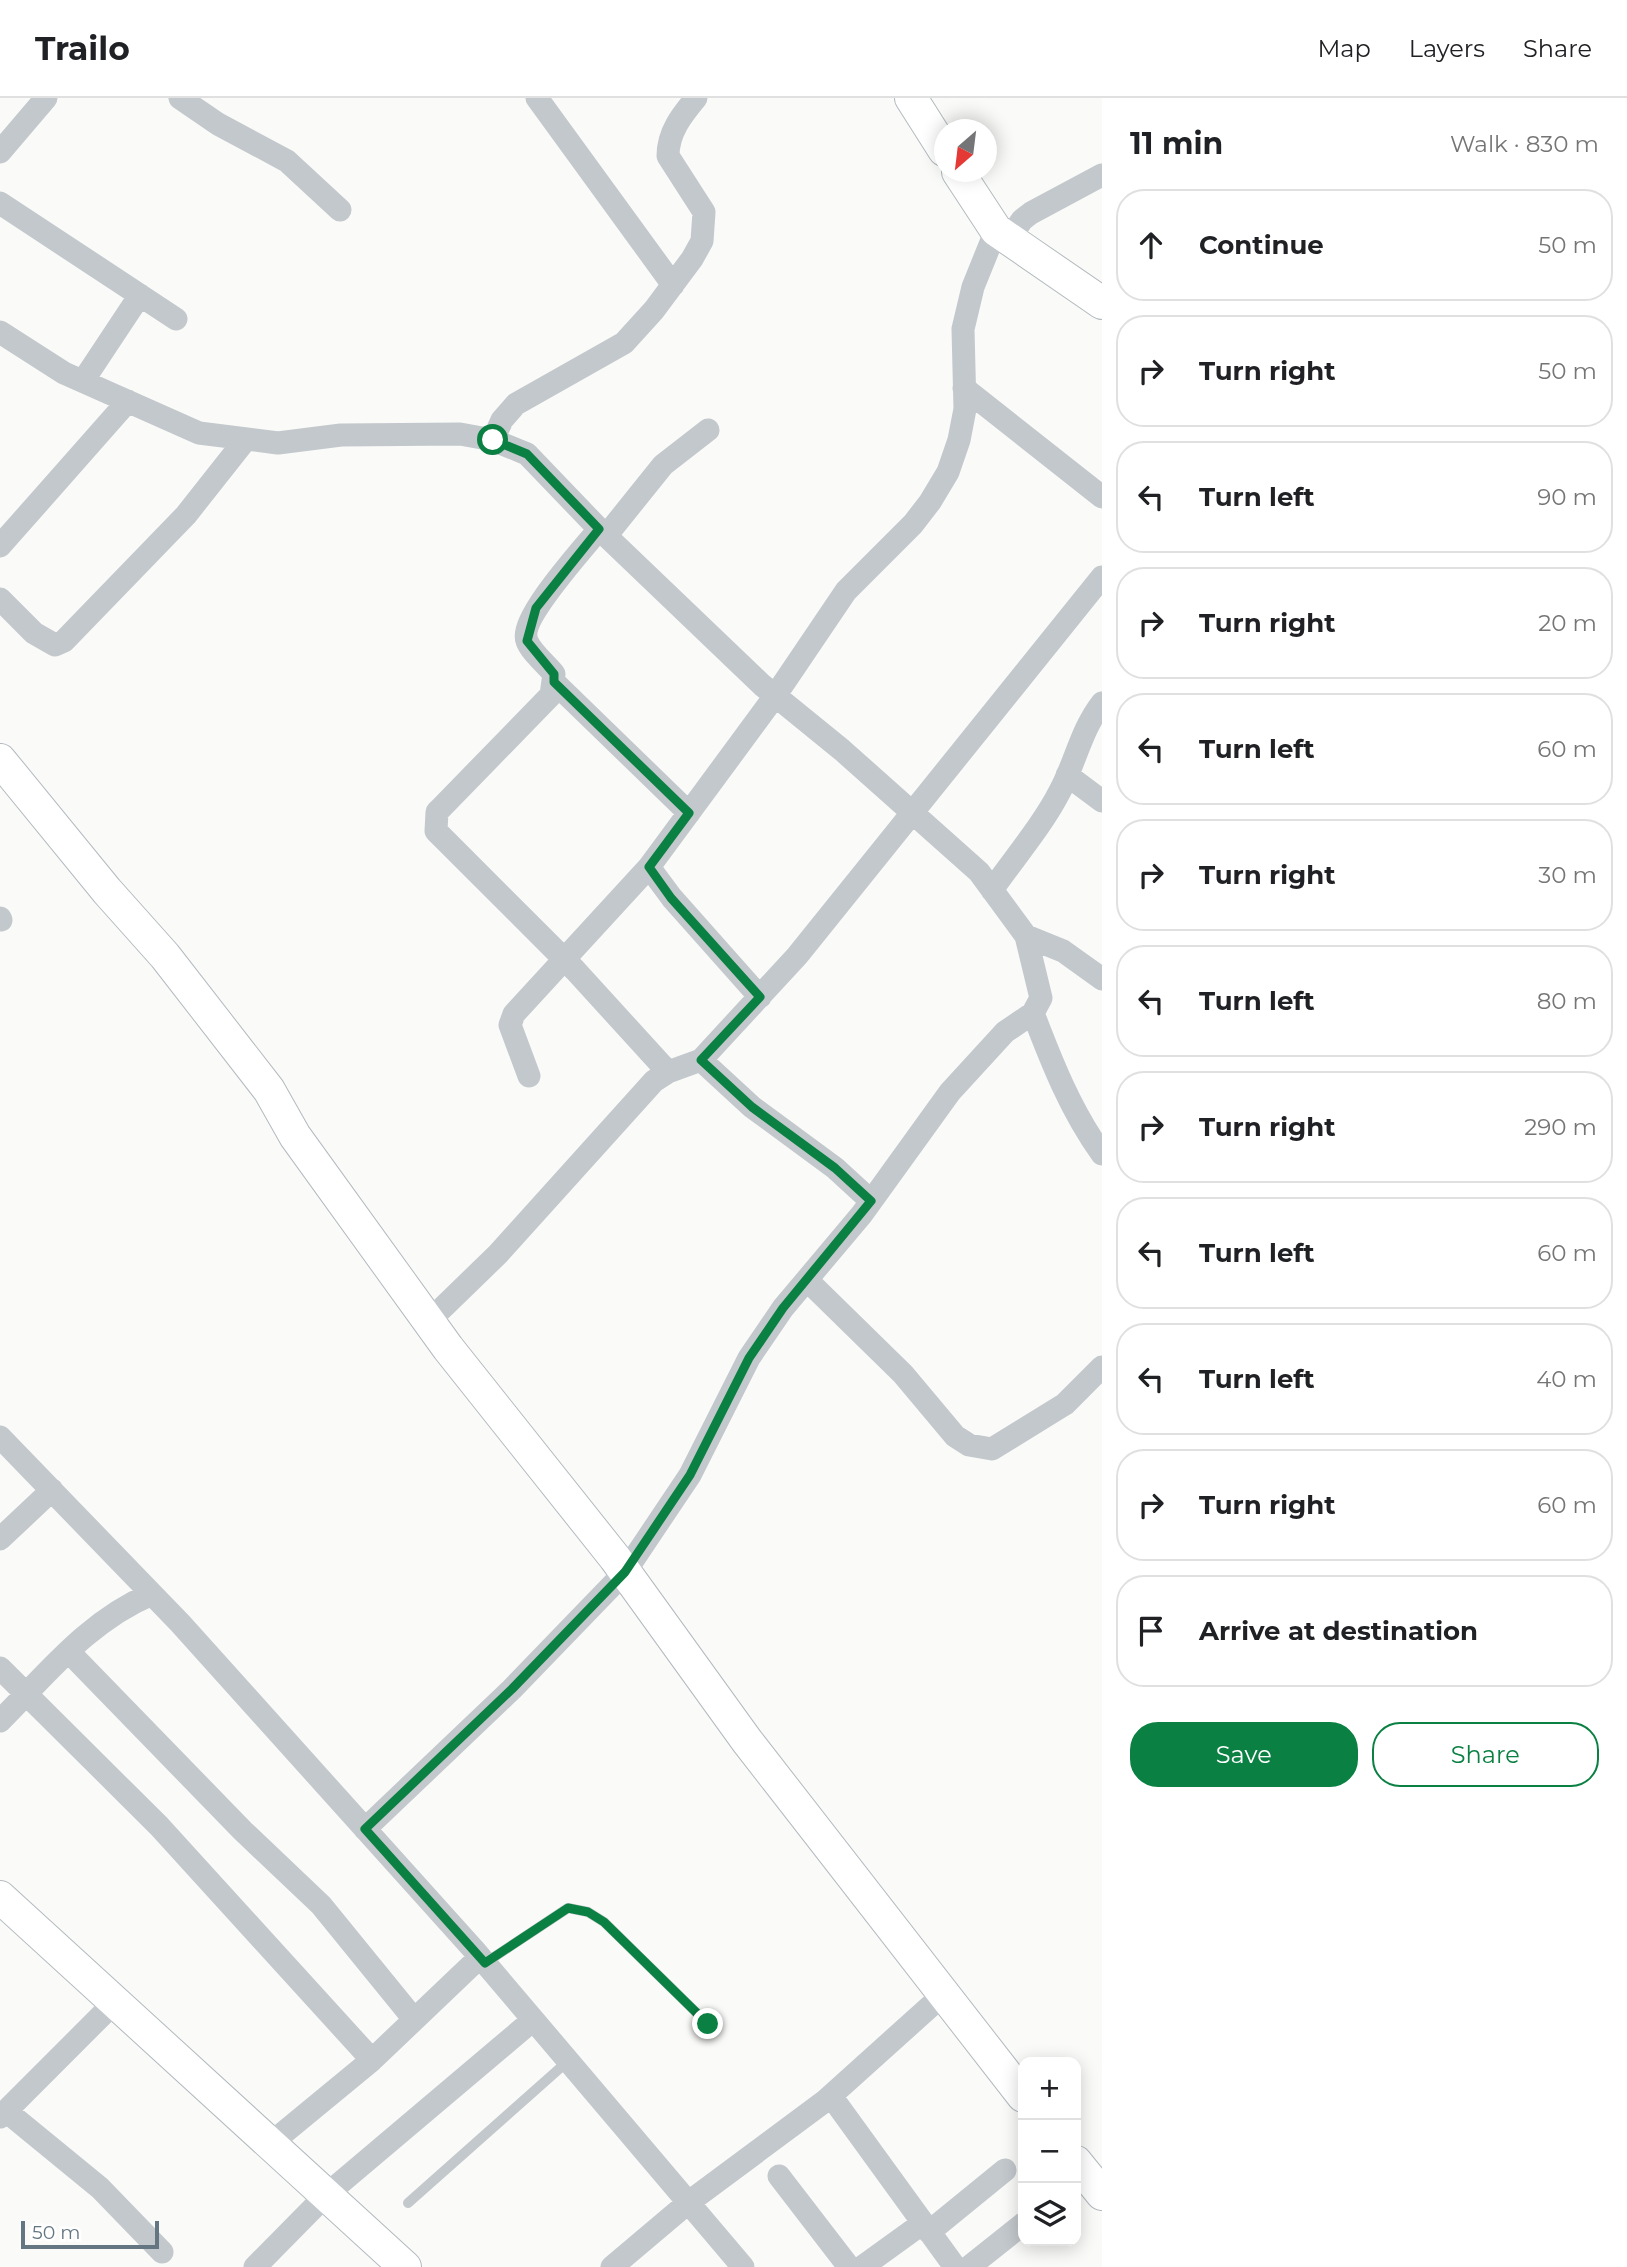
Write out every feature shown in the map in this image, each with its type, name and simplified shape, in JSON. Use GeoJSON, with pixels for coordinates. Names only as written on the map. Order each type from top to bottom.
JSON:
{"type":"FeatureCollection","features":[{"type":"Feature","properties":{"kind":"street"},"geometry":{"type":"LineString","coordinates":[[0,152],[46,98]]}},
{"type":"Feature","properties":{"kind":"street"},"geometry":{"type":"LineString","coordinates":[[180,98],[218,124],[286,161],[340,210]]}},
{"type":"Feature","properties":{"kind":"street"},"geometry":{"type":"LineString","coordinates":[[537,98],[673,285]]}},
{"type":"Feature","properties":{"kind":"street"},"geometry":{"type":"LineString","coordinates":[[493,440],[509,410],[624,343],[692,259],[705,227],[704,212],[668,156],[668,146],[678,120],[696,98]]}},
{"type":"Feature","properties":{"kind":"street"},"geometry":{"type":"LineString","coordinates":[[911,98],[934,134]]}},
{"type":"Feature","properties":{"kind":"street"},"geometry":{"type":"LineString","coordinates":[[528,1076],[510,1025],[514,1014],[649,867],[775,695],[846,591],[913,524],[948,472],[959,440],[965,409],[963,328],[973,287],[1002,235],[1031,213],[1102,175]]}},
{"type":"Feature","properties":{"kind":"street"},"geometry":{"type":"LineString","coordinates":[[965,182],[1002,235],[1102,303]]}},
{"type":"Feature","properties":{"kind":"street"},"geometry":{"type":"LineString","coordinates":[[0,203],[176,319]]}},
{"type":"Feature","properties":{"kind":"street"},"geometry":{"type":"LineString","coordinates":[[83,381],[139,295]]}},
{"type":"Feature","properties":{"kind":"street"},"geometry":{"type":"LineString","coordinates":[[0,332],[83,381],[199,433],[278,443],[341,435],[460,434],[493,440],[527,454],[603,533],[775,695],[842,750],[979,872],[1027,936],[1041,998],[1033,1013],[1005,1032],[950,1092],[871,1201],[783,1308],[749,1358],[690,1475],[625,1572],[512,1689],[365,1829]]}},
{"type":"Feature","properties":{"kind":"street"},"geometry":{"type":"LineString","coordinates":[[964,388],[1102,497]]}},
{"type":"Feature","properties":{"kind":"street"},"geometry":{"type":"LineString","coordinates":[[0,546],[128,401]]}},
{"type":"Feature","properties":{"kind":"street"},"geometry":{"type":"LineString","coordinates":[[668,1072],[565,960],[436,831],[435,823],[442,807],[551,695],[554,674],[527,641],[526,634],[536,608],[663,465],[708,430]]}},
{"type":"Feature","properties":{"kind":"street"},"geometry":{"type":"LineString","coordinates":[[0,599],[44,641],[55,645],[64,641],[186,515],[246,439]]}},
{"type":"Feature","properties":{"kind":"street"},"geometry":{"type":"LineString","coordinates":[[429,1321],[498,1254],[654,1081],[668,1072],[701,1060],[760,997],[1102,577]]}},
{"type":"Feature","properties":{"kind":"street"},"geometry":{"type":"LineString","coordinates":[[554,682],[689,813]]}},
{"type":"Feature","properties":{"kind":"street"},"geometry":{"type":"LineString","coordinates":[[992,890],[1050,808],[1067,775],[1082,733],[1102,702]]}},
{"type":"Feature","properties":{"kind":"street"},"geometry":{"type":"LineString","coordinates":[[0,760],[107,891],[165,956],[269,1090],[302,1146],[429,1321],[625,1572],[747,1741],[1018,2089]]}},
{"type":"Feature","properties":{"kind":"street"},"geometry":{"type":"LineString","coordinates":[[1067,775],[1102,802]]}},
{"type":"Feature","properties":{"kind":"street"},"geometry":{"type":"LineString","coordinates":[[649,867],[671,898],[760,997]]}},
{"type":"Feature","properties":{"kind":"street"},"geometry":{"type":"LineString","coordinates":[[1027,936],[1063,951],[1102,979]]}},
{"type":"Feature","properties":{"kind":"street"},"geometry":{"type":"LineString","coordinates":[[1033,1013],[1059,1080],[1080,1121],[1102,1154]]}},
{"type":"Feature","properties":{"kind":"street"},"geometry":{"type":"LineString","coordinates":[[701,1060],[752,1107],[835,1168],[871,1201]]}},
{"type":"Feature","properties":{"kind":"street"},"geometry":{"type":"LineString","coordinates":[[807,1280],[894,1364],[955,1436],[981,1449],[992,1449],[1065,1404],[1102,1367]]}},
{"type":"Feature","properties":{"kind":"street"},"geometry":{"type":"LineString","coordinates":[[0,1437],[152,1594],[365,1829],[482,1960],[743,2267]]}},
{"type":"Feature","properties":{"kind":"street"},"geometry":{"type":"LineString","coordinates":[[0,1539],[52,1490]]}},
{"type":"Feature","properties":{"kind":"street"},"geometry":{"type":"LineString","coordinates":[[0,1721],[97,1623],[127,1604],[152,1594]]}},
{"type":"Feature","properties":{"kind":"street"},"geometry":{"type":"LineString","coordinates":[[69,1652],[243,1831],[321,1905],[413,2018]]}},
{"type":"Feature","properties":{"kind":"street"},"geometry":{"type":"LineString","coordinates":[[0,1668],[159,1826],[372,2060]]}},
{"type":"Feature","properties":{"kind":"street"},"geometry":{"type":"LineString","coordinates":[[0,1897],[405,2267]]}},
{"type":"Feature","properties":{"kind":"street"},"geometry":{"type":"LineString","coordinates":[[270,2144],[372,2060],[413,2018],[482,1960]]}},
{"type":"Feature","properties":{"kind":"street"},"geometry":{"type":"LineString","coordinates":[[612,2267],[689,2202],[831,2096],[945,1993]]}},
{"type":"Feature","properties":{"kind":"street"},"geometry":{"type":"LineString","coordinates":[[115,2002],[3,2114],[100,2188],[162,2252]]}},
{"type":"Feature","properties":{"kind":"street"},"geometry":{"type":"LineString","coordinates":[[255,2267],[326,2195],[533,2020]]}},
{"type":"Feature","properties":{"kind":"street"},"geometry":{"type":"LineString","coordinates":[[831,2096],[955,2267]]}},
{"type":"Feature","properties":{"kind":"street"},"geometry":{"type":"LineString","coordinates":[[1081,2168],[1102,2194]]}},
{"type":"Feature","properties":{"kind":"street"},"geometry":{"type":"LineString","coordinates":[[862,2267],[926,2228],[1005,2170]]}},
{"type":"Feature","properties":{"kind":"street"},"geometry":{"type":"LineString","coordinates":[[779,2176],[849,2267]]}},
{"type":"Feature","properties":{"kind":"street"},"geometry":{"type":"LineString","coordinates":[[969,2267],[1018,2228]]}},
{"type":"Feature","properties":{"kind":"lane"},"geometry":{"type":"LineString","coordinates":[[482,1960],[568,1908],[588,1912],[604,1922],[708,2024]]}},
{"type":"Feature","properties":{"kind":"lane"},"geometry":{"type":"LineString","coordinates":[[408,2203],[568,2061]]}},
{"type":"Feature","properties":{"kind":"route"},"geometry":{"type":"LineString","coordinates":[[493,440],[527,454],[599,529],[536,608],[526,634],[527,641],[554,674],[554,682],[689,813],[649,867],[671,898],[760,997],[701,1060],[752,1107],[835,1168],[871,1201],[783,1308],[749,1358],[690,1475],[625,1572],[512,1689],[365,1829],[485,1963],[568,1908],[588,1912],[604,1922],[708,2024]]}}]}
